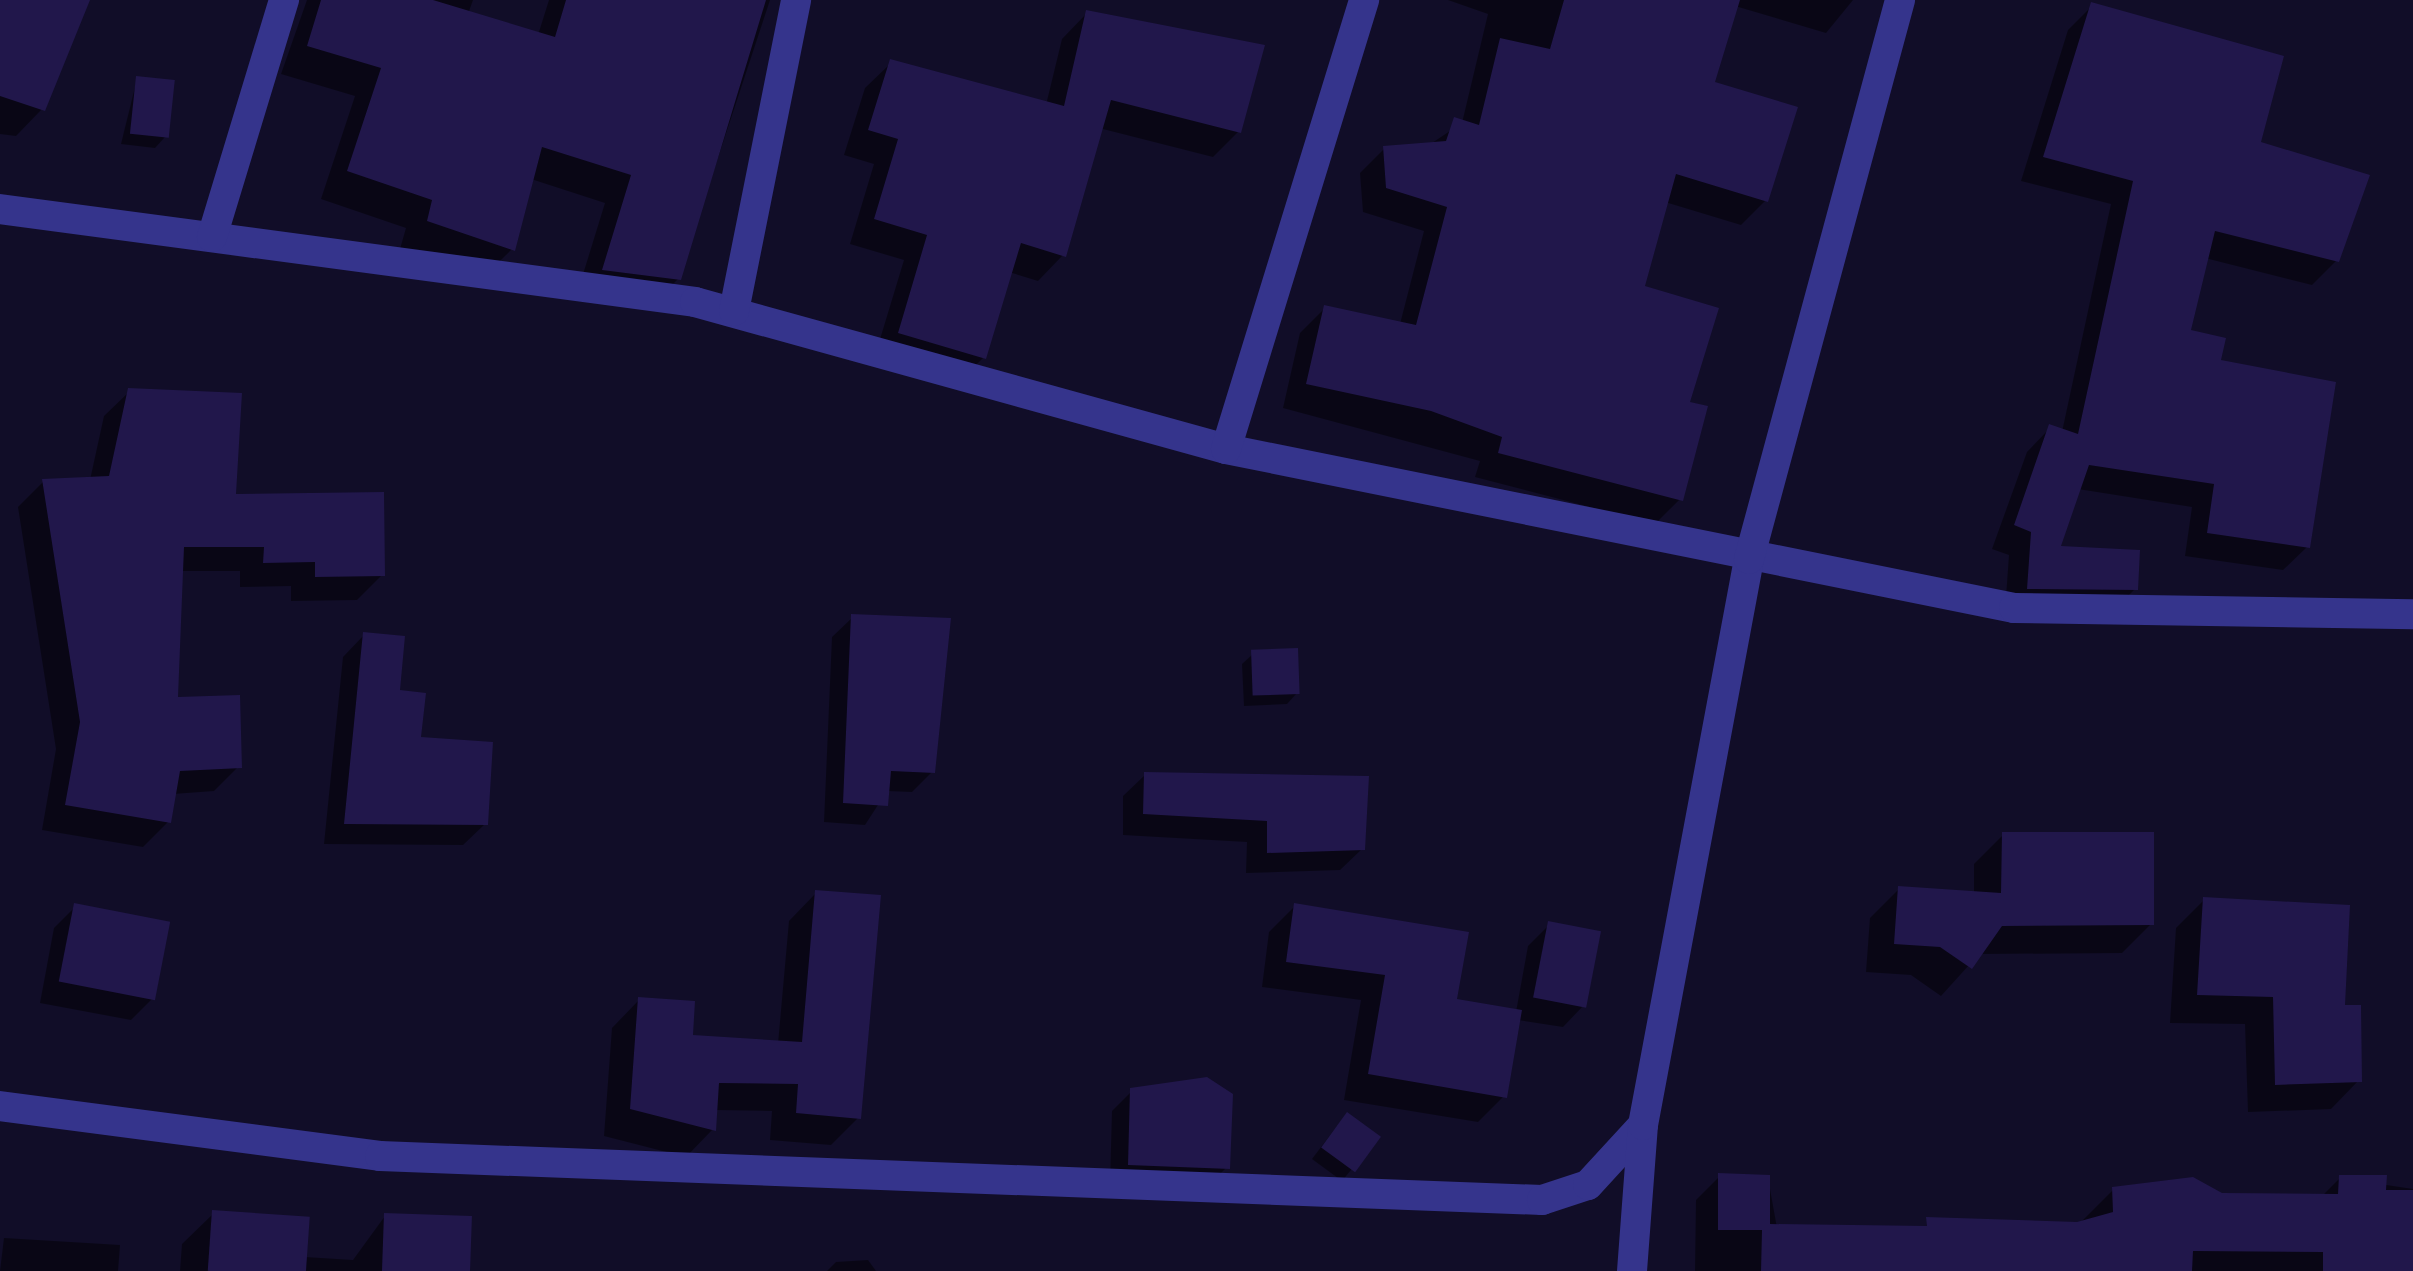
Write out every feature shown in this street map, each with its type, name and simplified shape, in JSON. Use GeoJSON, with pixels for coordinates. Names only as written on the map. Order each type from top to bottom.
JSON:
{"type":"FeatureCollection","features":[{"type":"Feature","properties":{"kind":"street"},"geometry":{"type":"LineString","coordinates":[[212,237],[284,0]]}},
{"type":"Feature","properties":{"kind":"street"},"geometry":{"type":"LineString","coordinates":[[734,310],[796,0]]}},
{"type":"Feature","properties":{"kind":"street"},"geometry":{"type":"LineString","coordinates":[[1226,449],[1364,0]]}},
{"type":"Feature","properties":{"kind":"street"},"geometry":{"type":"LineString","coordinates":[[1632,1271],[1642,1125],[1749,559],[1900,0]]}},
{"type":"Feature","properties":{"kind":"street"},"geometry":{"type":"LineString","coordinates":[[0,209],[734,310],[1226,449],[1749,559],[2014,608],[2413,614]]}},
{"type":"Feature","properties":{"kind":"street"},"geometry":{"type":"LineString","coordinates":[[0,1106],[380,1156],[1542,1200],[1588,1185],[1642,1125]]}},
{"type":"Feature","properties":{"kind":"building"},"geometry":{"type":"Polygon","coordinates":[[[0,0],[90,0],[45,111],[0,96],[0,0]]]}},
{"type":"Feature","properties":{"kind":"building"},"geometry":{"type":"Polygon","coordinates":[[[321,0],[433,0],[555,37],[566,0],[766,0],[681,280],[602,270],[631,175],[542,147],[515,251],[427,221],[432,200],[347,171],[381,68],[307,46],[321,0]]]}},
{"type":"Feature","properties":{"kind":"building"},"geometry":{"type":"Polygon","coordinates":[[[1564,0],[1740,0],[1715,82],[1798,107],[1768,202],[1676,174],[1645,286],[1719,308],[1690,402],[1708,406],[1683,501],[1498,453],[1502,437],[1431,411],[1306,384],[1324,305],[1416,325],[1447,207],[1386,188],[1383,146],[1446,141],[1454,117],[1479,125],[1500,38],[1550,49],[1564,0]]]}},
{"type":"Feature","properties":{"kind":"building"},"geometry":{"type":"Polygon","coordinates":[[[2091,2],[2284,56],[2261,142],[2370,175],[2339,262],[2215,231],[2191,330],[2226,338],[2221,360],[2336,382],[2310,548],[2207,533],[2214,484],[2089,465],[2061,546],[2140,550],[2138,590],[2027,589],[2031,532],[2014,525],[2049,424],[2078,434],[2133,181],[2043,157],[2091,2]]]}},
{"type":"Feature","properties":{"kind":"building"},"geometry":{"type":"Polygon","coordinates":[[[1086,10],[1265,45],[1241,133],[1111,100],[1066,257],[1021,243],[986,359],[898,333],[927,235],[874,219],[898,139],[868,130],[890,59],[1064,106],[1086,10]]]}},
{"type":"Feature","properties":{"kind":"building"},"geometry":{"type":"Polygon","coordinates":[[[136,76],[175,80],[169,138],[130,134],[136,76]]]}},
{"type":"Feature","properties":{"kind":"building"},"geometry":{"type":"Polygon","coordinates":[[[128,388],[242,393],[236,494],[384,492],[385,576],[315,577],[315,562],[263,563],[264,547],[184,547],[178,697],[240,695],[242,768],[180,771],[171,823],[65,805],[80,722],[42,479],[109,476],[128,388]]]}},
{"type":"Feature","properties":{"kind":"building"},"geometry":{"type":"Polygon","coordinates":[[[851,614],[951,618],[935,773],[891,771],[888,806],[843,803],[851,614]]]}},
{"type":"Feature","properties":{"kind":"building"},"geometry":{"type":"Polygon","coordinates":[[[363,632],[405,636],[400,690],[426,693],[421,737],[493,742],[488,825],[344,824],[363,632]]]}},
{"type":"Feature","properties":{"kind":"building"},"geometry":{"type":"Polygon","coordinates":[[[1298,648],[1300,694],[1253,696],[1251,650],[1298,648]]]}},
{"type":"Feature","properties":{"kind":"building"},"geometry":{"type":"Polygon","coordinates":[[[1144,772],[1369,776],[1365,850],[1267,853],[1267,821],[1143,814],[1144,772]]]}},
{"type":"Feature","properties":{"kind":"building"},"geometry":{"type":"Polygon","coordinates":[[[2002,832],[2154,832],[2154,925],[2002,926],[1972,969],[1940,947],[1894,944],[1898,886],[2001,893],[2002,832]]]}},
{"type":"Feature","properties":{"kind":"building"},"geometry":{"type":"Polygon","coordinates":[[[815,890],[881,895],[861,1119],[796,1113],[798,1084],[719,1083],[716,1131],[630,1109],[638,997],[695,1001],[693,1035],[802,1042],[815,890]]]}},
{"type":"Feature","properties":{"kind":"building"},"geometry":{"type":"Polygon","coordinates":[[[2203,897],[2350,905],[2345,1005],[2361,1005],[2362,1082],[2275,1085],[2273,997],[2197,995],[2203,897]]]}},
{"type":"Feature","properties":{"kind":"building"},"geometry":{"type":"Polygon","coordinates":[[[74,903],[170,922],[155,1000],[59,982],[74,903]]]}},
{"type":"Feature","properties":{"kind":"building"},"geometry":{"type":"Polygon","coordinates":[[[1294,903],[1469,932],[1457,999],[1522,1010],[1507,1098],[1368,1074],[1385,975],[1286,962],[1294,903]]]}},
{"type":"Feature","properties":{"kind":"building"},"geometry":{"type":"Polygon","coordinates":[[[1548,921],[1601,931],[1586,1008],[1533,998],[1548,921]]]}},
{"type":"Feature","properties":{"kind":"building"},"geometry":{"type":"Polygon","coordinates":[[[1207,1077],[1233,1094],[1230,1169],[1128,1165],[1130,1088],[1207,1077]]]}},
{"type":"Feature","properties":{"kind":"building"},"geometry":{"type":"Polygon","coordinates":[[[1347,1112],[1381,1137],[1355,1172],[1321,1148],[1347,1112]]]}},
{"type":"Feature","properties":{"kind":"building"},"geometry":{"type":"Polygon","coordinates":[[[1718,1173],[1770,1175],[1770,1224],[1927,1226],[1926,1217],[2077,1222],[2113,1212],[2112,1187],[2193,1177],[2222,1193],[2338,1194],[2339,1175],[2387,1175],[2386,1190],[2413,1190],[2413,1271],[2323,1271],[2323,1252],[2193,1251],[2192,1271],[1761,1271],[1762,1230],[1718,1230],[1718,1173]]]}},
{"type":"Feature","properties":{"kind":"building"},"geometry":{"type":"Polygon","coordinates":[[[212,1210],[310,1217],[306,1271],[208,1271],[212,1210]]]}},
{"type":"Feature","properties":{"kind":"building"},"geometry":{"type":"Polygon","coordinates":[[[384,1213],[472,1216],[470,1271],[382,1271],[384,1213]]]}}]}
